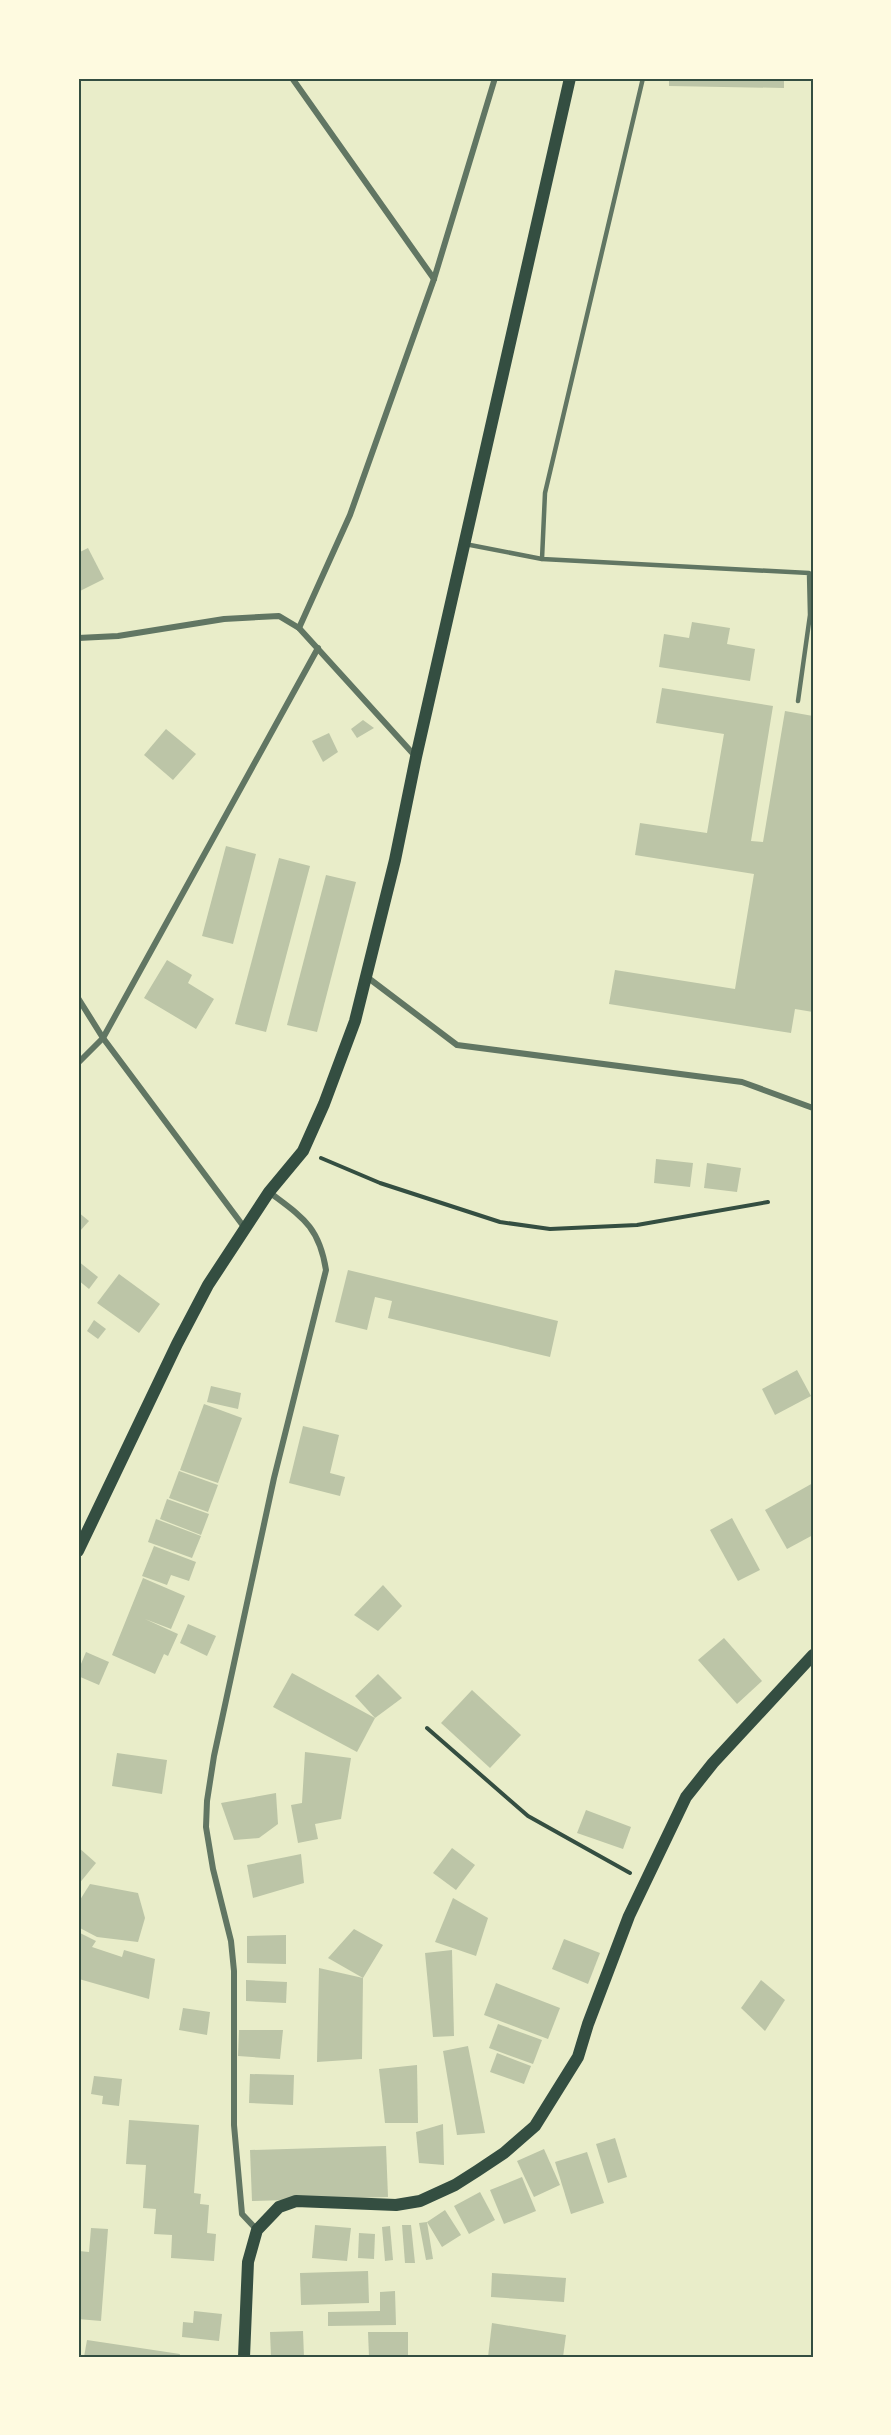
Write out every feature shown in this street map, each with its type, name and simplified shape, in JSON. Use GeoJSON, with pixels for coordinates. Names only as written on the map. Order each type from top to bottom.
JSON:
{"type":"FeatureCollection","features":[{"type":"Feature","properties":{"kind":"main road"},"geometry":{"type":"LineString","coordinates":[[78,1551],[177,1344],[208,1285],[244,1227],[303,1151],[324,1104],[355,1022],[395,860],[416,757],[570,78]]}},
{"type":"Feature","properties":{"kind":"main road"},"geometry":{"type":"LineString","coordinates":[[244,2357],[248,2262],[257,2230],[279,2207],[296,2201],[396,2205],[420,2201],[455,2185],[477,2171],[504,2153],[535,2126],[578,2058],[588,2024],[629,1916],[686,1797],[713,1763],[813,1655]]}},
{"type":"Feature","properties":{"kind":"street"},"geometry":{"type":"LineString","coordinates":[[292,78],[434,279]]}},
{"type":"Feature","properties":{"kind":"street"},"geometry":{"type":"LineString","coordinates":[[299,628],[350,515],[434,279],[495,78]]}},
{"type":"Feature","properties":{"kind":"street"},"geometry":{"type":"LineString","coordinates":[[78,638],[118,636],[224,619],[279,615],[299,628],[416,757]]}},
{"type":"Feature","properties":{"kind":"street"},"geometry":{"type":"LineString","coordinates":[[78,1063],[103,1038],[318,648]]}},
{"type":"Feature","properties":{"kind":"street"},"geometry":{"type":"LineString","coordinates":[[366,977],[457,1045],[742,1082],[813,1108]]}},
{"type":"Feature","properties":{"kind":"street"},"geometry":{"type":"LineString","coordinates":[[78,999],[103,1038],[244,1227]]}},
{"type":"Feature","properties":{"kind":"street"},"geometry":{"type":"LineString","coordinates":[[257,2230],[242,2214],[234,2125],[234,1971],[231,1941],[207,1843],[207,1801],[274,1478],[326,1270],[323,1253],[306,1220],[269,1192]]}},
{"type":"Feature","properties":{"kind":"lane"},"geometry":{"type":"LineString","coordinates":[[542,559],[545,493],[644,78]]}},
{"type":"Feature","properties":{"kind":"lane"},"geometry":{"type":"LineString","coordinates":[[465,544],[542,559],[808,573],[810,615],[798,700]]}},
{"type":"Feature","properties":{"kind":"path"},"geometry":{"type":"LineString","coordinates":[[303,1151],[380,1183],[500,1222],[550,1229],[637,1225],[768,1203]]}},
{"type":"Feature","properties":{"kind":"path"},"geometry":{"type":"LineString","coordinates":[[427,1728],[528,1816],[646,1882]]}},
{"type":"Feature","properties":{"kind":"building"},"geometry":{"type":"Polygon","coordinates":[[[669,78],[784,78],[784,88],[669,86],[669,78]]]}},
{"type":"Feature","properties":{"kind":"building"},"geometry":{"type":"Polygon","coordinates":[[[88,548],[104,579],[78,592],[78,553],[88,548]]]}},
{"type":"Feature","properties":{"kind":"building"},"geometry":{"type":"Polygon","coordinates":[[[692,622],[730,628],[727,644],[755,649],[750,681],[659,667],[664,634],[689,638],[692,622]]]}},
{"type":"Feature","properties":{"kind":"building"},"geometry":{"type":"Polygon","coordinates":[[[662,688],[773,706],[751,841],[763,842],[785,711],[813,716],[813,1012],[795,1009],[791,1033],[609,1004],[615,970],[735,989],[754,874],[635,855],[640,823],[707,833],[724,734],[656,723],[662,688]]]}},
{"type":"Feature","properties":{"kind":"building"},"geometry":{"type":"Polygon","coordinates":[[[363,720],[374,728],[357,738],[351,729],[363,720]]]}},
{"type":"Feature","properties":{"kind":"building"},"geometry":{"type":"Polygon","coordinates":[[[166,729],[196,754],[173,780],[144,755],[166,729]]]}},
{"type":"Feature","properties":{"kind":"building"},"geometry":{"type":"Polygon","coordinates":[[[329,733],[338,752],[323,762],[312,741],[329,733]]]}},
{"type":"Feature","properties":{"kind":"building"},"geometry":{"type":"Polygon","coordinates":[[[226,846],[256,854],[233,944],[202,936],[226,846]]]}},
{"type":"Feature","properties":{"kind":"building"},"geometry":{"type":"Polygon","coordinates":[[[279,858],[310,866],[266,1032],[235,1024],[279,858]]]}},
{"type":"Feature","properties":{"kind":"building"},"geometry":{"type":"Polygon","coordinates":[[[326,875],[356,882],[317,1032],[287,1025],[326,875]]]}},
{"type":"Feature","properties":{"kind":"building"},"geometry":{"type":"Polygon","coordinates":[[[167,960],[192,975],[188,983],[214,999],[196,1029],[144,998],[167,960]]]}},
{"type":"Feature","properties":{"kind":"building"},"geometry":{"type":"Polygon","coordinates":[[[656,1159],[693,1163],[690,1187],[654,1183],[656,1159]]]}},
{"type":"Feature","properties":{"kind":"building"},"geometry":{"type":"Polygon","coordinates":[[[707,1163],[741,1168],[737,1192],[704,1188],[707,1163]]]}},
{"type":"Feature","properties":{"kind":"building"},"geometry":{"type":"Polygon","coordinates":[[[78,1212],[89,1221],[80,1231],[78,1230],[78,1212]]]}},
{"type":"Feature","properties":{"kind":"building"},"geometry":{"type":"Polygon","coordinates":[[[78,1261],[98,1277],[89,1289],[78,1280],[78,1261]]]}},
{"type":"Feature","properties":{"kind":"building"},"geometry":{"type":"Polygon","coordinates":[[[348,1270],[558,1321],[550,1357],[388,1318],[392,1301],[375,1297],[367,1330],[335,1322],[348,1270]]]}},
{"type":"Feature","properties":{"kind":"building"},"geometry":{"type":"Polygon","coordinates":[[[119,1274],[160,1304],[139,1333],[97,1303],[119,1274]]]}},
{"type":"Feature","properties":{"kind":"building"},"geometry":{"type":"Polygon","coordinates":[[[94,1320],[106,1329],[98,1339],[87,1331],[94,1320]]]}},
{"type":"Feature","properties":{"kind":"building"},"geometry":{"type":"Polygon","coordinates":[[[797,1370],[811,1396],[775,1415],[762,1389],[797,1370]]]}},
{"type":"Feature","properties":{"kind":"building"},"geometry":{"type":"Polygon","coordinates":[[[211,1386],[241,1393],[238,1409],[207,1402],[211,1386]]]}},
{"type":"Feature","properties":{"kind":"building"},"geometry":{"type":"Polygon","coordinates":[[[204,1404],[242,1418],[218,1483],[180,1470],[204,1404]]]}},
{"type":"Feature","properties":{"kind":"building"},"geometry":{"type":"Polygon","coordinates":[[[303,1426],[339,1435],[330,1473],[345,1477],[340,1496],[289,1483],[303,1426]]]}},
{"type":"Feature","properties":{"kind":"building"},"geometry":{"type":"Polygon","coordinates":[[[179,1471],[218,1485],[208,1512],[169,1498],[179,1471]]]}},
{"type":"Feature","properties":{"kind":"building"},"geometry":{"type":"Polygon","coordinates":[[[813,1483],[813,1535],[787,1549],[765,1510],[813,1483]]]}},
{"type":"Feature","properties":{"kind":"building"},"geometry":{"type":"Polygon","coordinates":[[[167,1499],[209,1514],[201,1535],[160,1519],[167,1499]]]}},
{"type":"Feature","properties":{"kind":"building"},"geometry":{"type":"Polygon","coordinates":[[[732,1518],[760,1570],[738,1581],[710,1530],[732,1518]]]}},
{"type":"Feature","properties":{"kind":"building"},"geometry":{"type":"Polygon","coordinates":[[[156,1519],[201,1536],[192,1558],[148,1542],[156,1519]]]}},
{"type":"Feature","properties":{"kind":"building"},"geometry":{"type":"Polygon","coordinates":[[[154,1546],[196,1562],[189,1581],[171,1575],[167,1585],[142,1576],[154,1546]]]}},
{"type":"Feature","properties":{"kind":"building"},"geometry":{"type":"Polygon","coordinates":[[[143,1578],[185,1596],[171,1629],[145,1619],[178,1634],[168,1656],[164,1654],[155,1674],[112,1655],[143,1578]]]}},
{"type":"Feature","properties":{"kind":"building"},"geometry":{"type":"Polygon","coordinates":[[[383,1585],[402,1606],[378,1631],[354,1615],[383,1585]]]}},
{"type":"Feature","properties":{"kind":"building"},"geometry":{"type":"Polygon","coordinates":[[[188,1624],[216,1636],[207,1656],[180,1643],[188,1624]]]}},
{"type":"Feature","properties":{"kind":"building"},"geometry":{"type":"Polygon","coordinates":[[[724,1638],[762,1681],[737,1704],[698,1660],[724,1638]]]}},
{"type":"Feature","properties":{"kind":"building"},"geometry":{"type":"Polygon","coordinates":[[[86,1652],[109,1662],[99,1685],[78,1676],[86,1652]]]}},
{"type":"Feature","properties":{"kind":"building"},"geometry":{"type":"Polygon","coordinates":[[[292,1673],[375,1718],[357,1752],[273,1707],[292,1673]]]}},
{"type":"Feature","properties":{"kind":"building"},"geometry":{"type":"Polygon","coordinates":[[[378,1674],[402,1698],[375,1718],[355,1696],[378,1674]]]}},
{"type":"Feature","properties":{"kind":"building"},"geometry":{"type":"Polygon","coordinates":[[[472,1690],[521,1735],[490,1768],[441,1723],[472,1690]]]}},
{"type":"Feature","properties":{"kind":"building"},"geometry":{"type":"Polygon","coordinates":[[[305,1752],[351,1758],[341,1819],[315,1824],[318,1839],[298,1843],[291,1805],[302,1803],[305,1752]]]}},
{"type":"Feature","properties":{"kind":"building"},"geometry":{"type":"Polygon","coordinates":[[[117,1753],[167,1760],[162,1794],[112,1786],[117,1753]]]}},
{"type":"Feature","properties":{"kind":"building"},"geometry":{"type":"Polygon","coordinates":[[[276,1793],[278,1824],[259,1838],[234,1840],[221,1803],[276,1793]]]}},
{"type":"Feature","properties":{"kind":"building"},"geometry":{"type":"Polygon","coordinates":[[[586,1810],[631,1827],[623,1849],[577,1833],[586,1810]]]}},
{"type":"Feature","properties":{"kind":"building"},"geometry":{"type":"Polygon","coordinates":[[[78,1847],[96,1863],[78,1885],[78,1847]]]}},
{"type":"Feature","properties":{"kind":"building"},"geometry":{"type":"Polygon","coordinates":[[[452,1848],[475,1865],[456,1890],[433,1873],[452,1848]]]}},
{"type":"Feature","properties":{"kind":"building"},"geometry":{"type":"Polygon","coordinates":[[[301,1854],[304,1883],[253,1898],[247,1865],[301,1854]]]}},
{"type":"Feature","properties":{"kind":"building"},"geometry":{"type":"Polygon","coordinates":[[[90,1884],[138,1893],[145,1918],[138,1942],[97,1937],[78,1927],[78,1903],[90,1884]]]}},
{"type":"Feature","properties":{"kind":"building"},"geometry":{"type":"Polygon","coordinates":[[[453,1898],[488,1918],[476,1956],[435,1942],[453,1898]]]}},
{"type":"Feature","properties":{"kind":"building"},"geometry":{"type":"Polygon","coordinates":[[[354,1929],[383,1945],[363,1978],[328,1958],[354,1929]]]}},
{"type":"Feature","properties":{"kind":"building"},"geometry":{"type":"Polygon","coordinates":[[[78,1932],[96,1941],[92,1947],[122,1957],[124,1950],[155,1959],[149,1999],[79,1979],[78,1932]]]}},
{"type":"Feature","properties":{"kind":"building"},"geometry":{"type":"Polygon","coordinates":[[[286,1935],[286,1964],[247,1963],[247,1936],[286,1935]]]}},
{"type":"Feature","properties":{"kind":"building"},"geometry":{"type":"Polygon","coordinates":[[[564,1939],[600,1953],[588,1984],[552,1969],[564,1939]]]}},
{"type":"Feature","properties":{"kind":"building"},"geometry":{"type":"Polygon","coordinates":[[[452,1950],[454,2036],[433,2037],[425,1953],[452,1950]]]}},
{"type":"Feature","properties":{"kind":"building"},"geometry":{"type":"Polygon","coordinates":[[[319,1968],[363,1978],[362,2059],[317,2062],[319,1968]]]}},
{"type":"Feature","properties":{"kind":"building"},"geometry":{"type":"Polygon","coordinates":[[[246,1980],[287,1982],[286,2003],[246,2001],[246,1980]]]}},
{"type":"Feature","properties":{"kind":"building"},"geometry":{"type":"Polygon","coordinates":[[[761,1980],[785,2000],[765,2031],[741,2008],[761,1980]]]}},
{"type":"Feature","properties":{"kind":"building"},"geometry":{"type":"Polygon","coordinates":[[[496,1983],[560,2008],[548,2039],[484,2015],[496,1983]]]}},
{"type":"Feature","properties":{"kind":"building"},"geometry":{"type":"Polygon","coordinates":[[[183,2008],[210,2012],[207,2035],[179,2030],[183,2008]]]}},
{"type":"Feature","properties":{"kind":"building"},"geometry":{"type":"Polygon","coordinates":[[[498,2024],[542,2040],[533,2064],[489,2048],[498,2024]]]}},
{"type":"Feature","properties":{"kind":"building"},"geometry":{"type":"Polygon","coordinates":[[[239,2030],[283,2030],[280,2059],[238,2056],[239,2030]]]}},
{"type":"Feature","properties":{"kind":"building"},"geometry":{"type":"Polygon","coordinates":[[[468,2046],[485,2133],[457,2135],[443,2051],[468,2046]]]}},
{"type":"Feature","properties":{"kind":"building"},"geometry":{"type":"Polygon","coordinates":[[[497,2053],[531,2066],[524,2084],[490,2072],[497,2053]]]}},
{"type":"Feature","properties":{"kind":"building"},"geometry":{"type":"Polygon","coordinates":[[[417,2065],[418,2123],[385,2123],[379,2069],[417,2065]]]}},
{"type":"Feature","properties":{"kind":"building"},"geometry":{"type":"Polygon","coordinates":[[[250,2074],[294,2075],[293,2105],[249,2103],[250,2074]]]}},
{"type":"Feature","properties":{"kind":"building"},"geometry":{"type":"Polygon","coordinates":[[[94,2076],[122,2079],[119,2106],[102,2104],[103,2096],[91,2094],[94,2076]]]}},
{"type":"Feature","properties":{"kind":"building"},"geometry":{"type":"Polygon","coordinates":[[[129,2120],[199,2125],[194,2193],[201,2194],[200,2204],[209,2205],[207,2233],[216,2234],[214,2261],[171,2258],[172,2235],[154,2234],[156,2209],[143,2208],[146,2165],[126,2164],[129,2120]]]}},
{"type":"Feature","properties":{"kind":"building"},"geometry":{"type":"Polygon","coordinates":[[[443,2124],[444,2165],[419,2163],[416,2132],[443,2124]]]}},
{"type":"Feature","properties":{"kind":"building"},"geometry":{"type":"Polygon","coordinates":[[[615,2138],[627,2177],[608,2183],[596,2144],[615,2138]]]}},
{"type":"Feature","properties":{"kind":"building"},"geometry":{"type":"Polygon","coordinates":[[[386,2146],[388,2197],[252,2201],[250,2150],[386,2146]]]}},
{"type":"Feature","properties":{"kind":"building"},"geometry":{"type":"Polygon","coordinates":[[[544,2149],[560,2185],[534,2197],[517,2161],[544,2149]]]}},
{"type":"Feature","properties":{"kind":"building"},"geometry":{"type":"Polygon","coordinates":[[[587,2152],[604,2203],[571,2214],[555,2162],[587,2152]]]}},
{"type":"Feature","properties":{"kind":"building"},"geometry":{"type":"Polygon","coordinates":[[[522,2177],[536,2211],[504,2224],[490,2190],[522,2177]]]}},
{"type":"Feature","properties":{"kind":"building"},"geometry":{"type":"Polygon","coordinates":[[[480,2192],[495,2220],[469,2234],[454,2206],[480,2192]]]}},
{"type":"Feature","properties":{"kind":"building"},"geometry":{"type":"Polygon","coordinates":[[[445,2210],[461,2235],[442,2247],[427,2222],[445,2210]]]}},
{"type":"Feature","properties":{"kind":"building"},"geometry":{"type":"Polygon","coordinates":[[[427,2222],[433,2259],[426,2260],[419,2223],[427,2222]]]}},
{"type":"Feature","properties":{"kind":"building"},"geometry":{"type":"Polygon","coordinates":[[[315,2225],[351,2228],[347,2261],[312,2258],[315,2225]]]}},
{"type":"Feature","properties":{"kind":"building"},"geometry":{"type":"Polygon","coordinates":[[[402,2225],[411,2225],[415,2263],[405,2263],[402,2225]]]}},
{"type":"Feature","properties":{"kind":"building"},"geometry":{"type":"Polygon","coordinates":[[[390,2226],[393,2260],[385,2261],[382,2227],[390,2226]]]}},
{"type":"Feature","properties":{"kind":"building"},"geometry":{"type":"Polygon","coordinates":[[[91,2228],[108,2229],[101,2321],[78,2319],[79,2251],[89,2252],[91,2228]]]}},
{"type":"Feature","properties":{"kind":"building"},"geometry":{"type":"Polygon","coordinates":[[[359,2233],[375,2234],[374,2259],[358,2258],[359,2233]]]}},
{"type":"Feature","properties":{"kind":"building"},"geometry":{"type":"Polygon","coordinates":[[[368,2271],[369,2303],[301,2305],[300,2273],[368,2271]]]}},
{"type":"Feature","properties":{"kind":"building"},"geometry":{"type":"Polygon","coordinates":[[[492,2273],[566,2278],[564,2302],[491,2297],[492,2273]]]}},
{"type":"Feature","properties":{"kind":"building"},"geometry":{"type":"Polygon","coordinates":[[[395,2291],[396,2325],[328,2326],[328,2312],[380,2311],[380,2292],[395,2291]]]}},
{"type":"Feature","properties":{"kind":"building"},"geometry":{"type":"Polygon","coordinates":[[[194,2311],[222,2314],[219,2341],[182,2337],[183,2322],[193,2323],[194,2311]]]}},
{"type":"Feature","properties":{"kind":"building"},"geometry":{"type":"Polygon","coordinates":[[[492,2323],[566,2335],[563,2357],[488,2357],[492,2323]]]}},
{"type":"Feature","properties":{"kind":"building"},"geometry":{"type":"Polygon","coordinates":[[[303,2331],[304,2357],[271,2357],[270,2332],[303,2331]]]}},
{"type":"Feature","properties":{"kind":"building"},"geometry":{"type":"Polygon","coordinates":[[[368,2332],[408,2332],[408,2357],[369,2357],[368,2332]]]}},
{"type":"Feature","properties":{"kind":"building"},"geometry":{"type":"Polygon","coordinates":[[[87,2340],[180,2354],[179,2357],[84,2357],[87,2340]]]}}]}
